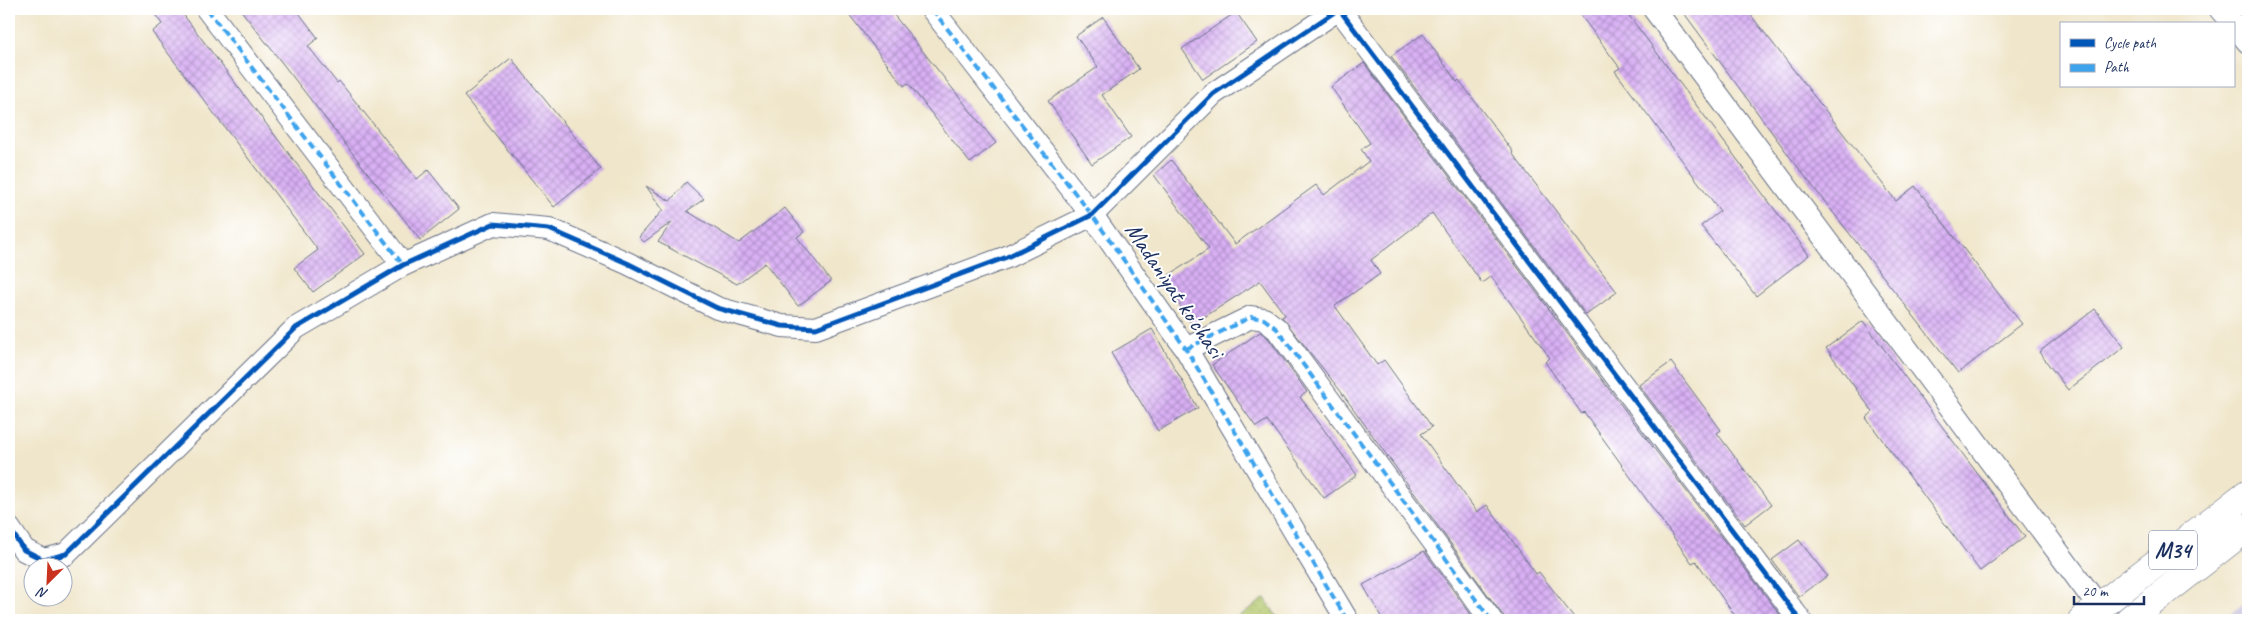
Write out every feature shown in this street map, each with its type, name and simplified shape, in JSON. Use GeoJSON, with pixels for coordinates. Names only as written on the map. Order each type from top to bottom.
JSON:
{"type":"FeatureCollection","features":[{"type":"Feature","properties":{"kind":"main road","name":"M34"},"geometry":{"type":"LineString","coordinates":[[2090,614],[2248,493]]}},
{"type":"Feature","properties":{"kind":"main road","name":"M34"},"geometry":{"type":"LineString","coordinates":[[2129,620],[2248,527]]}},
{"type":"Feature","properties":{"kind":"street"},"geometry":{"type":"LineString","coordinates":[[207,9],[404,265]]}},
{"type":"Feature","properties":{"kind":"street","name":"Madaniyat ko'chasi"},"geometry":{"type":"LineString","coordinates":[[932,9],[1092,215],[1186,349],[1347,620]]}},
{"type":"Feature","properties":{"kind":"street"},"geometry":{"type":"LineString","coordinates":[[9,528],[24,550],[44,560],[66,554],[296,328],[404,265],[493,224],[549,229],[627,263],[717,308],[782,326],[816,328],[1007,257],[1092,215],[1212,94],[1339,9],[1800,620]]}},
{"type":"Feature","properties":{"kind":"street"},"geometry":{"type":"LineString","coordinates":[[1654,9],[2090,614]]}},
{"type":"Feature","properties":{"kind":"street"},"geometry":{"type":"LineString","coordinates":[[2220,9],[2231,22]]}},
{"type":"Feature","properties":{"kind":"street"},"geometry":{"type":"LineString","coordinates":[[2234,25],[2248,42]]}},
{"type":"Feature","properties":{"kind":"street"},"geometry":{"type":"LineString","coordinates":[[1186,349],[1250,317],[1264,319],[1277,329],[1491,620]]}},
{"type":"Feature","properties":{"kind":"shaded area"},"geometry":{"type":"Polygon","coordinates":[[[2248,600],[2248,620],[2222,620],[2248,600]]]}},
{"type":"Feature","properties":{"kind":"green space"},"geometry":{"type":"Polygon","coordinates":[[[1265,598],[1279,620],[1234,620],[1265,598]]]}},
{"type":"Feature","properties":{"kind":"building"},"geometry":{"type":"Polygon","coordinates":[[[151,9],[179,9],[365,254],[313,292],[294,268],[318,250],[152,32],[162,24],[151,9]]]}},
{"type":"Feature","properties":{"kind":"building"},"geometry":{"type":"Polygon","coordinates":[[[240,9],[296,9],[318,38],[308,46],[337,83],[339,81],[417,179],[428,170],[459,209],[420,240],[240,9]]]}},
{"type":"Feature","properties":{"kind":"building"},"geometry":{"type":"Polygon","coordinates":[[[845,9],[889,9],[996,143],[970,163],[908,83],[904,86],[845,9]]]}},
{"type":"Feature","properties":{"kind":"building"},"geometry":{"type":"Polygon","coordinates":[[[1576,9],[1624,9],[1809,255],[1756,296],[1701,226],[1720,211],[1615,71],[1620,68],[1576,9]]]}},
{"type":"Feature","properties":{"kind":"building"},"geometry":{"type":"Polygon","coordinates":[[[1681,9],[1746,9],[1896,201],[1915,186],[2022,324],[1958,373],[1790,157],[1681,9]]]}},
{"type":"Feature","properties":{"kind":"building"},"geometry":{"type":"Polygon","coordinates":[[[1236,12],[1257,42],[1203,79],[1182,49],[1236,12]]]}},
{"type":"Feature","properties":{"kind":"building"},"geometry":{"type":"Polygon","coordinates":[[[1103,17],[1139,69],[1102,95],[1131,137],[1092,164],[1048,101],[1098,67],[1076,36],[1103,17]]]}},
{"type":"Feature","properties":{"kind":"building"},"geometry":{"type":"Polygon","coordinates":[[[1423,34],[1457,82],[1459,80],[1617,292],[1586,315],[1391,56],[1423,34]]]}},
{"type":"Feature","properties":{"kind":"building"},"geometry":{"type":"Polygon","coordinates":[[[511,58],[601,169],[554,207],[464,96],[511,58]]]}},
{"type":"Feature","properties":{"kind":"building"},"geometry":{"type":"Polygon","coordinates":[[[1364,63],[1784,620],[1738,620],[1696,561],[1692,563],[1584,412],[1582,414],[1545,362],[1550,358],[1491,276],[1482,283],[1432,213],[1371,260],[1380,274],[1335,306],[1377,365],[1384,360],[1432,427],[1421,434],[1477,512],[1487,505],[1536,574],[1539,572],[1576,620],[1506,620],[1339,389],[1282,317],[1285,315],[1260,281],[1192,325],[1163,279],[1209,249],[1154,175],[1171,160],[1235,244],[1316,185],[1324,195],[1369,161],[1361,149],[1370,143],[1331,87],[1364,63]]]}},
{"type":"Feature","properties":{"kind":"building"},"geometry":{"type":"Polygon","coordinates":[[[686,182],[704,199],[687,211],[739,243],[785,208],[804,232],[797,237],[831,281],[798,306],[765,263],[737,284],[658,242],[672,222],[644,242],[639,237],[663,210],[646,186],[670,201],[686,182]]]}},
{"type":"Feature","properties":{"kind":"building"},"geometry":{"type":"Polygon","coordinates":[[[2095,309],[2124,347],[2068,390],[2039,352],[2095,309]]]}},
{"type":"Feature","properties":{"kind":"building"},"geometry":{"type":"Polygon","coordinates":[[[1863,321],[2025,537],[1980,571],[1866,418],[1873,412],[1826,348],[1863,321]]]}},
{"type":"Feature","properties":{"kind":"building"},"geometry":{"type":"Polygon","coordinates":[[[1152,329],[1198,408],[1158,431],[1111,353],[1152,329]]]}},
{"type":"Feature","properties":{"kind":"building"},"geometry":{"type":"Polygon","coordinates":[[[1260,332],[1268,338],[1307,392],[1300,397],[1357,475],[1324,498],[1267,420],[1256,427],[1212,365],[1260,332]]]}},
{"type":"Feature","properties":{"kind":"building"},"geometry":{"type":"Polygon","coordinates":[[[1671,362],[1721,430],[1717,433],[1771,505],[1745,525],[1639,385],[1671,362]]]}},
{"type":"Feature","properties":{"kind":"building"},"geometry":{"type":"Polygon","coordinates":[[[1799,540],[1827,576],[1799,597],[1772,560],[1799,540]]]}},
{"type":"Feature","properties":{"kind":"building"},"geometry":{"type":"Polygon","coordinates":[[[1424,551],[1475,620],[1383,620],[1363,585],[1424,551]]]}},
{"type":"Feature","properties":{"kind":"marked path"},"geometry":{"type":"LineString","coordinates":[[207,9],[403,265]]}},
{"type":"Feature","properties":{"kind":"marked path"},"geometry":{"type":"LineString","coordinates":[[932,9],[1092,215],[1186,349],[1347,620]]}},
{"type":"Feature","properties":{"kind":"marked path"},"geometry":{"type":"LineString","coordinates":[[1186,349],[1251,317],[1264,319],[1277,329],[1491,620]]}},
{"type":"Feature","properties":{"kind":"cycle path"},"geometry":{"type":"LineString","coordinates":[[9,528],[24,550],[44,560],[66,554],[296,328],[403,265],[493,224],[549,229],[627,263],[717,308],[782,326],[816,328],[1007,257],[1092,215],[1213,94],[1339,9],[1800,620]]}}]}
